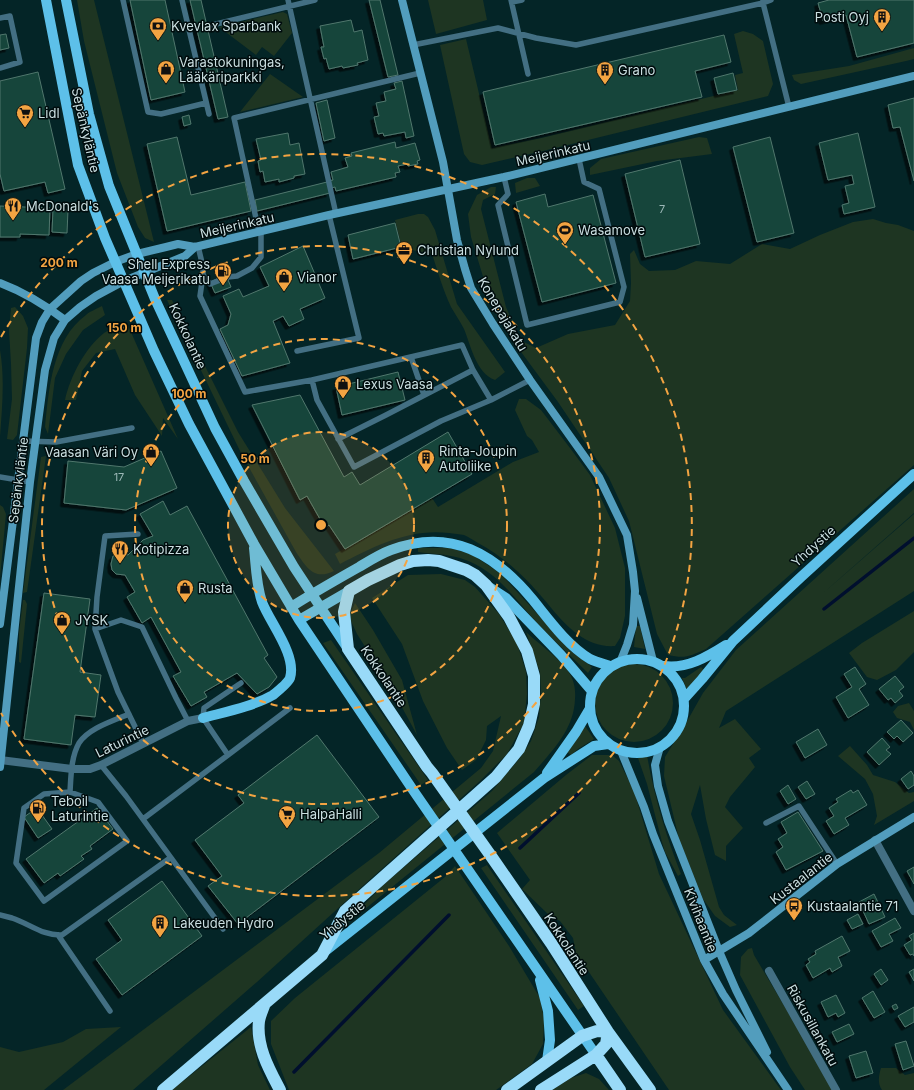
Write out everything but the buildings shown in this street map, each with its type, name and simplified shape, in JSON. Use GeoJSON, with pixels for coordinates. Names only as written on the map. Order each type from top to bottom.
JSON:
{"type":"FeatureCollection","features":[{"type":"Feature","properties":{"kind":"highway"},"geometry":{"type":"LineString","coordinates":[[322,955],[346,911],[496,777],[519,749],[529,726],[534,704],[534,676],[527,651],[509,617],[486,585],[475,575],[466,570],[439,561],[413,561],[400,565],[349,591],[344,612],[348,649]]}},
{"type":"Feature","properties":{"kind":"highway","name":"Kokkolantie"},"geometry":{"type":"LineString","coordinates":[[348,649],[432,773],[551,943],[608,1032],[650,1090]]}},
{"type":"Feature","properties":{"kind":"highway","name":"Yhdystie"},"geometry":{"type":"LineString","coordinates":[[163,1090],[322,955]]}},
{"type":"Feature","properties":{"kind":"highway"},"geometry":{"type":"LineString","coordinates":[[266,1002],[259,1021],[261,1044],[265,1061],[280,1090]]}},
{"type":"Feature","properties":{"kind":"highway"},"geometry":{"type":"LineString","coordinates":[[508,1090],[582,1036],[597,1031],[608,1032],[606,1044],[596,1055],[541,1090]]}},
{"type":"Feature","properties":{"kind":"highway"},"geometry":{"type":"LineString","coordinates":[[596,1055],[620,1090]]}},
{"type":"Feature","properties":{"kind":"main road","name":"Sepänkyläntie"},"geometry":{"type":"LineString","coordinates":[[46,0],[78,165],[115,262]]}},
{"type":"Feature","properties":{"kind":"main road","name":"Sepänkyläntie"},"geometry":{"type":"LineString","coordinates":[[66,0],[89,114],[109,186],[137,254]]}},
{"type":"Feature","properties":{"kind":"main road","name":"Konepajakatu"},"geometry":{"type":"LineString","coordinates":[[402,0],[443,162],[457,240],[464,269],[471,288],[530,380],[599,477],[627,535],[635,591],[653,661]]}},
{"type":"Feature","properties":{"kind":"main road","name":"Meijerinkatu"},"geometry":{"type":"LineString","coordinates":[[50,309],[81,281],[93,273],[115,262],[137,254],[178,244],[196,247],[332,214],[504,177],[914,76]]}},
{"type":"Feature","properties":{"kind":"main road","name":"Meijerinkatu"},"geometry":{"type":"LineString","coordinates":[[65,320],[96,296],[144,272],[185,256],[196,247]]}},
{"type":"Feature","properties":{"kind":"main road","name":"Kokkolantie"},"geometry":{"type":"LineString","coordinates":[[137,254],[158,305],[215,428],[294,567],[348,649]]}},
{"type":"Feature","properties":{"kind":"main road"},"geometry":{"type":"LineString","coordinates":[[115,262],[154,351],[189,424],[254,544],[291,607],[413,790],[596,1055]]}},
{"type":"Feature","properties":{"kind":"main road"},"geometry":{"type":"LineString","coordinates":[[0,283],[13,288],[50,309],[65,320]]}},
{"type":"Feature","properties":{"kind":"main road","name":"Sepänkyläntie"},"geometry":{"type":"LineString","coordinates":[[0,624],[36,338],[42,322],[50,309]]}},
{"type":"Feature","properties":{"kind":"main road","name":"Sepänkyläntie"},"geometry":{"type":"LineString","coordinates":[[0,762],[30,482],[45,370],[54,338],[65,320]]}},
{"type":"Feature","properties":{"kind":"main road","name":"Yhdystie"},"geometry":{"type":"LineString","coordinates":[[684,699],[733,641],[914,474]]}},
{"type":"Feature","properties":{"kind":"main road"},"geometry":{"type":"LineString","coordinates":[[291,607],[389,550],[421,542],[439,542],[466,546],[503,568],[574,646],[591,659],[610,666]]}},
{"type":"Feature","properties":{"kind":"main road"},"geometry":{"type":"LineString","coordinates":[[204,718],[255,702],[273,694],[290,679],[290,658],[262,602],[254,544]]}},
{"type":"Feature","properties":{"kind":"main road"},"geometry":{"type":"LineString","coordinates":[[486,585],[506,598],[561,655],[591,690]]}},
{"type":"Feature","properties":{"kind":"main road"},"geometry":{"type":"LineString","coordinates":[[299,620],[349,591]]}},
{"type":"Feature","properties":{"kind":"main road","name":"Konepajakatu"},"geometry":{"type":"LineString","coordinates":[[621,660],[633,625],[635,591]]}},
{"type":"Feature","properties":{"kind":"main road","name":"Yhdystie"},"geometry":{"type":"LineString","coordinates":[[664,666],[674,668],[692,664],[733,641]]}},
{"type":"Feature","properties":{"kind":"main road"},"geometry":{"type":"LineString","coordinates":[[642,658],[664,666],[677,680],[684,699],[684,710],[682,722],[669,741],[660,747],[647,752],[634,753],[621,751],[603,740],[594,727],[589,710],[591,690],[599,676],[610,666],[621,660],[642,658]]}},
{"type":"Feature","properties":{"kind":"main road","name":"Yhdystie"},"geometry":{"type":"LineString","coordinates":[[544,778],[576,732],[589,710]]}},
{"type":"Feature","properties":{"kind":"main road","name":"Yhdystie"},"geometry":{"type":"LineString","coordinates":[[322,955],[544,778],[594,746],[608,744]]}},
{"type":"Feature","properties":{"kind":"main road","name":"Kivihaantie"},"geometry":{"type":"LineString","coordinates":[[660,747],[655,765],[658,786],[668,821],[719,951],[736,990],[786,1087]]}},
{"type":"Feature","properties":{"kind":"main road","name":"Kivihaantie"},"geometry":{"type":"LineString","coordinates":[[621,751],[704,960],[723,994],[786,1087]]}},
{"type":"Feature","properties":{"kind":"main road","name":"Kustaalantie"},"geometry":{"type":"LineString","coordinates":[[704,960],[749,933],[837,864],[914,817]]}},
{"type":"Feature","properties":{"kind":"main road"},"geometry":{"type":"LineString","coordinates":[[538,972],[548,1011],[550,1040],[547,1061]]}},
{"type":"Feature","properties":{"kind":"street","name":"Laturintie"},"geometry":{"type":"LineString","coordinates":[[0,762],[72,769],[90,769],[101,765],[188,721],[204,718]]}},
{"type":"Feature","properties":{"kind":"street"},"geometry":{"type":"LineString","coordinates":[[875,840],[914,911]]}},
{"type":"Feature","properties":{"kind":"street","name":"Riskusillankatu"},"geometry":{"type":"LineString","coordinates":[[769,971],[836,1090]]}},
{"type":"Feature","properties":{"kind":"lane"},"geometry":{"type":"LineString","coordinates":[[123,0],[148,112],[161,114],[206,103]]}},
{"type":"Feature","properties":{"kind":"lane"},"geometry":{"type":"LineString","coordinates":[[182,0],[209,114]]}},
{"type":"Feature","properties":{"kind":"lane"},"geometry":{"type":"LineString","coordinates":[[288,0],[311,100],[332,214],[359,338],[297,351]]}},
{"type":"Feature","properties":{"kind":"lane"},"geometry":{"type":"LineString","coordinates":[[212,25],[315,0]]}},
{"type":"Feature","properties":{"kind":"lane"},"geometry":{"type":"LineString","coordinates":[[522,0],[511,1],[528,74]]}},
{"type":"Feature","properties":{"kind":"lane"},"geometry":{"type":"LineString","coordinates":[[413,45],[498,28],[576,45],[771,0]]}},
{"type":"Feature","properties":{"kind":"lane"},"geometry":{"type":"LineString","coordinates":[[763,1],[789,107]]}},
{"type":"Feature","properties":{"kind":"lane"},"geometry":{"type":"LineString","coordinates":[[0,18],[10,16],[20,62],[0,68]]}},
{"type":"Feature","properties":{"kind":"lane"},"geometry":{"type":"LineString","coordinates":[[203,275],[210,284],[228,277],[237,276],[252,268],[261,257],[260,232],[234,118],[420,73]]}},
{"type":"Feature","properties":{"kind":"lane"},"geometry":{"type":"LineString","coordinates":[[504,177],[508,194],[498,205],[527,325],[620,302],[624,287],[599,189],[584,182],[579,159]]}},
{"type":"Feature","properties":{"kind":"lane"},"geometry":{"type":"LineString","coordinates":[[196,247],[203,267],[200,296],[245,392],[312,380],[462,345],[473,370],[491,400]]}},
{"type":"Feature","properties":{"kind":"lane"},"geometry":{"type":"LineString","coordinates":[[411,357],[424,395]]}},
{"type":"Feature","properties":{"kind":"lane"},"geometry":{"type":"LineString","coordinates":[[338,439],[386,416],[473,370]]}},
{"type":"Feature","properties":{"kind":"lane"},"geometry":{"type":"LineString","coordinates":[[312,380],[317,400],[354,467],[441,421],[491,400],[530,380]]}},
{"type":"Feature","properties":{"kind":"lane"},"geometry":{"type":"LineString","coordinates":[[23,441],[56,442],[132,428]]}},
{"type":"Feature","properties":{"kind":"lane"},"geometry":{"type":"LineString","coordinates":[[0,477],[30,482]]}},
{"type":"Feature","properties":{"kind":"lane"},"geometry":{"type":"LineString","coordinates":[[138,534],[105,536],[97,597],[95,629],[118,692],[144,743]]}},
{"type":"Feature","properties":{"kind":"lane"},"geometry":{"type":"LineString","coordinates":[[95,629],[121,620],[142,627],[188,721]]}},
{"type":"Feature","properties":{"kind":"lane"},"geometry":{"type":"LineString","coordinates":[[228,755],[204,718],[204,708],[241,684]]}},
{"type":"Feature","properties":{"kind":"lane"},"geometry":{"type":"LineString","coordinates":[[143,819],[290,708]]}},
{"type":"Feature","properties":{"kind":"lane"},"geometry":{"type":"LineString","coordinates":[[70,792],[74,757],[79,743],[92,731],[129,714]]}},
{"type":"Feature","properties":{"kind":"lane"},"geometry":{"type":"LineString","coordinates":[[101,765],[143,819],[223,930]]}},
{"type":"Feature","properties":{"kind":"lane"},"geometry":{"type":"LineString","coordinates":[[70,792],[98,802],[127,841],[44,900],[16,863],[24,808],[44,794],[70,792]]}},
{"type":"Feature","properties":{"kind":"lane"},"geometry":{"type":"LineString","coordinates":[[766,823],[799,806],[837,864]]}},
{"type":"Feature","properties":{"kind":"lane"},"geometry":{"type":"LineString","coordinates":[[0,915],[13,918],[54,936],[62,935],[170,858]]}},
{"type":"Feature","properties":{"kind":"lane"},"geometry":{"type":"LineString","coordinates":[[58,935],[110,1011]]}},
{"type":"Feature","properties":{"kind":"green space"},"geometry":{"type":"Polygon","coordinates":[[[77,0],[94,0],[154,242],[145,238],[138,227],[117,173],[84,41],[77,0]]]}},
{"type":"Feature","properties":{"kind":"green space"},"geometry":{"type":"Polygon","coordinates":[[[428,0],[483,0],[487,20],[436,34],[428,0]]]}},
{"type":"Feature","properties":{"kind":"green space"},"geometry":{"type":"Polygon","coordinates":[[[283,12],[287,14],[292,33],[274,56],[262,47],[256,55],[219,27],[283,12]]]}},
{"type":"Feature","properties":{"kind":"green space"},"geometry":{"type":"Polygon","coordinates":[[[743,31],[753,34],[763,41],[773,84],[768,96],[482,165],[470,162],[464,154],[440,45],[466,39],[492,148],[541,138],[738,90],[735,75],[743,73],[734,34],[743,31]]]}},
{"type":"Feature","properties":{"kind":"green space"},"geometry":{"type":"Polygon","coordinates":[[[914,48],[914,59],[906,61],[801,84],[794,80],[792,75],[849,66],[914,48]]]}},
{"type":"Feature","properties":{"kind":"green space"},"geometry":{"type":"Polygon","coordinates":[[[270,74],[303,97],[240,112],[270,74]]]}},
{"type":"Feature","properties":{"kind":"green space"},"geometry":{"type":"Polygon","coordinates":[[[699,137],[707,138],[712,154],[657,161],[590,175],[590,168],[601,159],[699,137]]]}},
{"type":"Feature","properties":{"kind":"green space"},"geometry":{"type":"Polygon","coordinates":[[[527,178],[535,178],[540,186],[516,193],[515,183],[527,178]]]}},
{"type":"Feature","properties":{"kind":"green space"},"geometry":{"type":"Polygon","coordinates":[[[491,187],[496,187],[495,194],[483,200],[481,209],[506,307],[520,340],[536,348],[568,334],[615,325],[630,301],[630,254],[634,250],[640,264],[649,271],[675,270],[696,261],[730,264],[762,244],[790,249],[853,222],[873,219],[898,225],[914,231],[914,465],[706,649],[688,656],[679,657],[668,655],[657,634],[629,521],[609,478],[558,402],[513,341],[488,293],[471,237],[468,214],[477,195],[491,187]]]}},
{"type":"Feature","properties":{"kind":"green space"},"geometry":{"type":"Polygon","coordinates":[[[418,214],[424,214],[428,217],[435,230],[457,304],[505,372],[495,380],[483,371],[475,358],[464,329],[448,301],[432,254],[402,248],[395,220],[418,214]]]}},
{"type":"Feature","properties":{"kind":"green space"},"geometry":{"type":"Polygon","coordinates":[[[167,300],[172,300],[238,432],[285,508],[334,571],[327,574],[321,574],[311,571],[303,563],[296,552],[241,453],[167,300]]]}},
{"type":"Feature","properties":{"kind":"green space"},"geometry":{"type":"Polygon","coordinates":[[[102,306],[105,315],[83,330],[66,354],[55,378],[48,434],[45,427],[48,397],[54,366],[59,351],[75,325],[92,311],[102,306]]]}},
{"type":"Feature","properties":{"kind":"green space"},"geometry":{"type":"Polygon","coordinates":[[[15,307],[23,316],[28,328],[17,435],[13,440],[7,439],[12,399],[9,330],[11,308],[15,307]]]}},
{"type":"Feature","properties":{"kind":"green space"},"geometry":{"type":"Polygon","coordinates":[[[127,323],[178,439],[163,418],[162,436],[135,395],[115,349],[96,353],[82,371],[76,400],[65,400],[67,391],[79,364],[97,339],[104,333],[127,323]]]}},
{"type":"Feature","properties":{"kind":"green space"},"geometry":{"type":"Polygon","coordinates":[[[0,350],[3,383],[0,437],[0,350]]]}},
{"type":"Feature","properties":{"kind":"green space"},"geometry":{"type":"Polygon","coordinates":[[[519,399],[526,399],[541,410],[570,448],[590,475],[615,528],[625,568],[625,616],[620,638],[615,646],[596,644],[572,630],[536,590],[509,564],[489,549],[464,535],[435,532],[406,536],[379,545],[340,564],[335,554],[432,498],[438,507],[513,462],[539,452],[532,440],[527,436],[515,410],[519,399]]]}},
{"type":"Feature","properties":{"kind":"green space"},"geometry":{"type":"Polygon","coordinates":[[[46,456],[27,592],[23,593],[41,457],[46,456]]]}},
{"type":"Feature","properties":{"kind":"green space"},"geometry":{"type":"Polygon","coordinates":[[[914,489],[914,513],[821,595],[914,514],[914,591],[726,711],[719,728],[735,719],[761,749],[749,758],[755,767],[730,797],[725,807],[743,828],[726,846],[726,861],[715,855],[706,819],[700,785],[691,814],[719,907],[724,915],[737,925],[730,927],[715,916],[703,899],[679,839],[664,776],[665,757],[703,693],[736,650],[914,489]]]}},
{"type":"Feature","properties":{"kind":"green space"},"geometry":{"type":"Polygon","coordinates":[[[0,505],[3,507],[6,514],[0,578],[0,505]]]}},
{"type":"Feature","properties":{"kind":"green space"},"geometry":{"type":"Polygon","coordinates":[[[418,548],[450,548],[471,554],[500,573],[572,652],[592,667],[588,673],[538,624],[504,585],[484,569],[460,558],[418,552],[418,548]]]}},
{"type":"Feature","properties":{"kind":"green space"},"geometry":{"type":"Polygon","coordinates":[[[441,574],[465,580],[475,587],[499,614],[517,643],[526,672],[527,694],[524,723],[507,754],[480,781],[257,982],[133,1090],[63,1090],[379,853],[481,768],[493,751],[501,716],[487,726],[486,740],[476,760],[462,770],[447,748],[423,701],[402,644],[372,598],[408,575],[441,574]]]}},
{"type":"Feature","properties":{"kind":"green space"},"geometry":{"type":"Polygon","coordinates":[[[23,600],[25,600],[27,604],[21,663],[19,662],[19,633],[23,600]]]}},
{"type":"Feature","properties":{"kind":"green space"},"geometry":{"type":"Polygon","coordinates":[[[355,603],[373,630],[402,680],[417,735],[392,689],[357,634],[351,621],[350,614],[355,603]]]}},
{"type":"Feature","properties":{"kind":"green space"},"geometry":{"type":"Polygon","coordinates":[[[914,611],[914,652],[896,670],[877,680],[867,677],[849,653],[862,643],[914,611]]]}},
{"type":"Feature","properties":{"kind":"green space"},"geometry":{"type":"Polygon","coordinates":[[[636,626],[640,626],[645,649],[634,647],[636,626]]]}},
{"type":"Feature","properties":{"kind":"green space"},"geometry":{"type":"Polygon","coordinates":[[[526,632],[552,654],[570,674],[575,695],[574,710],[567,729],[555,747],[534,772],[344,926],[380,888],[492,791],[520,758],[531,741],[539,717],[541,694],[540,672],[526,632]]]}},
{"type":"Feature","properties":{"kind":"green space"},"geometry":{"type":"Polygon","coordinates":[[[331,640],[428,780],[421,785],[323,643],[331,640]]]}},
{"type":"Feature","properties":{"kind":"green space"},"geometry":{"type":"Polygon","coordinates":[[[634,664],[649,667],[661,676],[670,688],[673,703],[670,718],[661,730],[649,739],[634,742],[619,739],[607,730],[598,718],[595,703],[598,688],[607,676],[619,667],[634,664]]]}},
{"type":"Feature","properties":{"kind":"green space"},"geometry":{"type":"Polygon","coordinates":[[[701,667],[704,670],[687,690],[682,678],[685,678],[701,667]]]}},
{"type":"Feature","properties":{"kind":"green space"},"geometry":{"type":"Polygon","coordinates":[[[909,703],[914,711],[914,730],[910,722],[897,718],[893,712],[898,706],[909,703]]]}},
{"type":"Feature","properties":{"kind":"green space"},"geometry":{"type":"Polygon","coordinates":[[[585,726],[594,739],[571,755],[567,752],[585,726]]]}},
{"type":"Feature","properties":{"kind":"green space"},"geometry":{"type":"Polygon","coordinates":[[[850,746],[867,765],[873,775],[895,782],[909,793],[914,792],[914,801],[874,825],[877,816],[873,794],[865,779],[838,756],[850,746]]]}},
{"type":"Feature","properties":{"kind":"green space"},"geometry":{"type":"Polygon","coordinates":[[[592,755],[612,755],[619,761],[634,791],[659,874],[723,1010],[781,1090],[669,1090],[576,953],[573,938],[560,921],[550,916],[522,889],[530,880],[497,833],[592,755]]]}},
{"type":"Feature","properties":{"kind":"green space"},"geometry":{"type":"Polygon","coordinates":[[[647,755],[661,816],[681,874],[678,876],[665,852],[647,784],[638,758],[647,755]]]}},
{"type":"Feature","properties":{"kind":"green space"},"geometry":{"type":"Polygon","coordinates":[[[487,865],[584,1006],[578,1010],[481,868],[487,865]]]}},
{"type":"Feature","properties":{"kind":"green space"},"geometry":{"type":"Polygon","coordinates":[[[455,866],[509,946],[540,998],[544,1019],[543,1044],[532,1064],[496,1090],[289,1090],[271,1044],[271,1021],[295,998],[445,877],[455,866]]]}},
{"type":"Feature","properties":{"kind":"green space"},"geometry":{"type":"Polygon","coordinates":[[[752,948],[754,955],[834,1090],[805,1090],[790,1067],[740,975],[741,957],[748,949],[752,948]]]}},
{"type":"Feature","properties":{"kind":"green space"},"geometry":{"type":"Polygon","coordinates":[[[121,1027],[44,1090],[0,1090],[0,1047],[19,1052],[63,1042],[86,1029],[121,1027]]]}},
{"type":"Feature","properties":{"kind":"green space"},"geometry":{"type":"Polygon","coordinates":[[[251,1027],[258,1065],[270,1090],[172,1090],[251,1027]]]}},
{"type":"Feature","properties":{"kind":"green space"},"geometry":{"type":"Polygon","coordinates":[[[881,1068],[896,1068],[905,1075],[914,1073],[914,1090],[882,1090],[879,1082],[881,1068]]]}},
{"type":"Feature","properties":{"kind":"green space"},"geometry":{"type":"Polygon","coordinates":[[[586,1073],[599,1079],[609,1090],[552,1090],[571,1078],[586,1073]]]}},
{"type":"Feature","properties":{"kind":"waterway"},"geometry":{"type":"LineString","coordinates":[[824,609],[914,538]]}},
{"type":"Feature","properties":{"kind":"waterway"},"geometry":{"type":"LineString","coordinates":[[520,848],[579,793]]}},
{"type":"Feature","properties":{"kind":"waterway"},"geometry":{"type":"LineString","coordinates":[[294,1072],[449,915]]}},
{"type":"Feature","properties":{"kind":"place","name":"Posti Oyj"},"geometry":{"type":"Point","coordinates":[882,32]}},
{"type":"Feature","properties":{"kind":"place","name":"Kvevlax Sparbank"},"geometry":{"type":"Point","coordinates":[158,41]}},
{"type":"Feature","properties":{"kind":"place","name":"Varastokuningas, Lääkäriparkki"},"geometry":{"type":"Point","coordinates":[166,84]}},
{"type":"Feature","properties":{"kind":"place","name":"Grano"},"geometry":{"type":"Point","coordinates":[605,85]}},
{"type":"Feature","properties":{"kind":"place","name":"Lidl"},"geometry":{"type":"Point","coordinates":[25,128]}},
{"type":"Feature","properties":{"kind":"place","name":"McDonald's"},"geometry":{"type":"Point","coordinates":[13,221]}},
{"type":"Feature","properties":{"kind":"place","name":"Wasamove"},"geometry":{"type":"Point","coordinates":[565,245]}},
{"type":"Feature","properties":{"kind":"place","name":"Christian Nylund"},"geometry":{"type":"Point","coordinates":[404,265]}},
{"type":"Feature","properties":{"kind":"place","name":"Shell Express Vaasa Meijerikatu"},"geometry":{"type":"Point","coordinates":[223,286]}},
{"type":"Feature","properties":{"kind":"place","name":"Vianor"},"geometry":{"type":"Point","coordinates":[284,292]}},
{"type":"Feature","properties":{"kind":"place","name":"Lexus Vaasa"},"geometry":{"type":"Point","coordinates":[343,399]}},
{"type":"Feature","properties":{"kind":"place","name":"Vaasan Väri Oy"},"geometry":{"type":"Point","coordinates":[151,467]}},
{"type":"Feature","properties":{"kind":"place","name":"Rinta-Joupin Autoliike"},"geometry":{"type":"Point","coordinates":[426,473]}},
{"type":"Feature","properties":{"kind":"place","name":"Kotipizza"},"geometry":{"type":"Point","coordinates":[120,564]}},
{"type":"Feature","properties":{"kind":"place","name":"Rusta"},"geometry":{"type":"Point","coordinates":[185,603]}},
{"type":"Feature","properties":{"kind":"place","name":"JYSK"},"geometry":{"type":"Point","coordinates":[62,635]}},
{"type":"Feature","properties":{"kind":"place","name":"Teboil Laturintie"},"geometry":{"type":"Point","coordinates":[38,823]}},
{"type":"Feature","properties":{"kind":"place","name":"HalpaHalli"},"geometry":{"type":"Point","coordinates":[287,829]}},
{"type":"Feature","properties":{"kind":"place","name":"Kustaalantie 71"},"geometry":{"type":"Point","coordinates":[794,921]}},
{"type":"Feature","properties":{"kind":"place","name":"Lakeuden Hydro"},"geometry":{"type":"Point","coordinates":[160,938]}}]}
